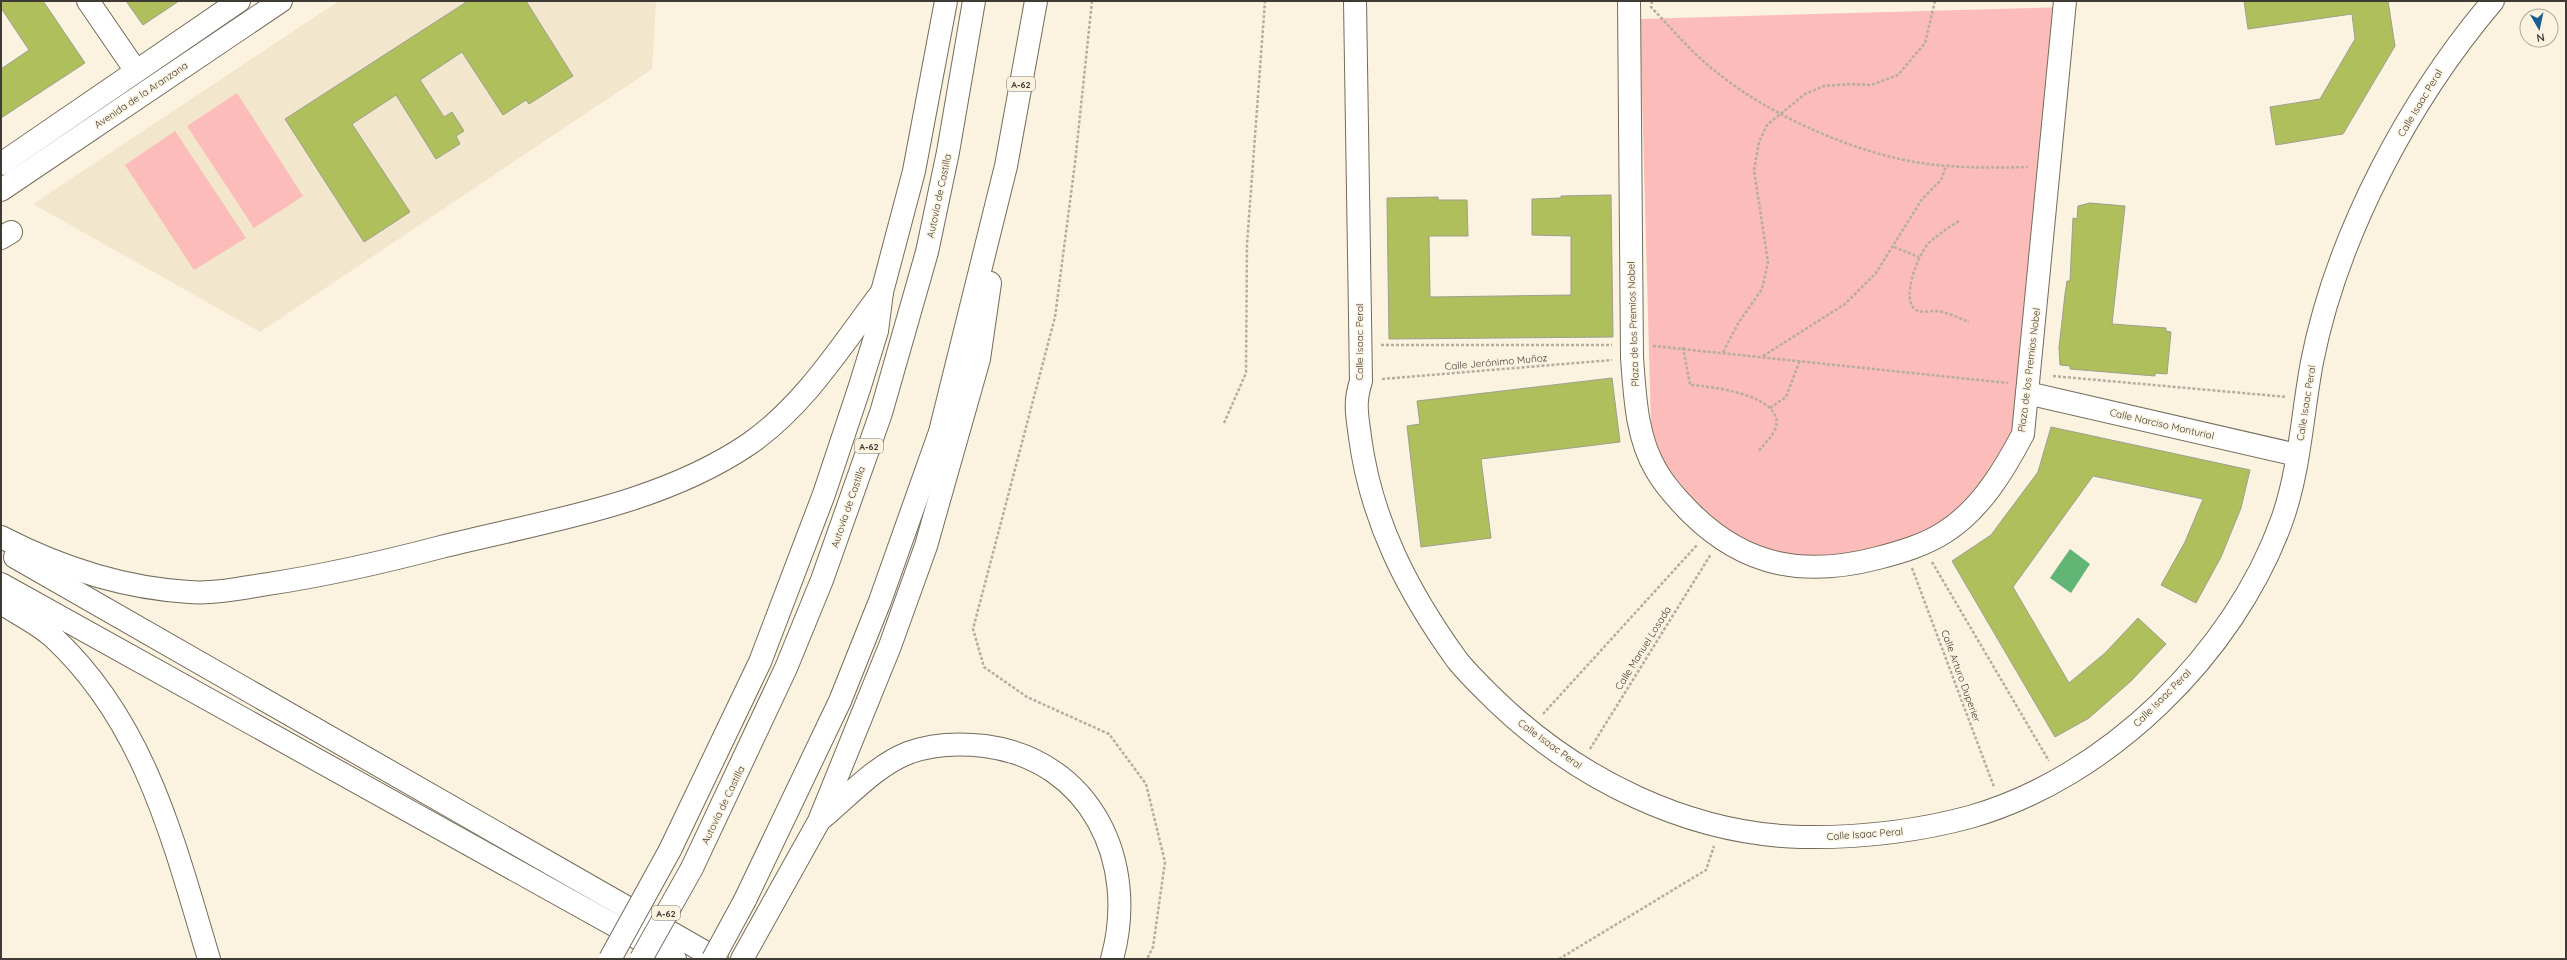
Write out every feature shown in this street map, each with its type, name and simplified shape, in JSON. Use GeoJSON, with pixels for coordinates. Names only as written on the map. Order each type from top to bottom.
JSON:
{"type":"FeatureCollection","features":[{"type":"Feature","properties":{"kind":"main road"},"geometry":{"type":"LineString","coordinates":[[88,1],[136,71]]}},
{"type":"Feature","properties":{"kind":"main road"},"geometry":{"type":"LineString","coordinates":[[1,164],[239,1]]}},
{"type":"Feature","properties":{"kind":"main road","name":"Avenida de la Aranzana"},"geometry":{"type":"LineString","coordinates":[[1,190],[281,1]]}},
{"type":"Feature","properties":{"kind":"main road"},"geometry":{"type":"LineString","coordinates":[[610,959],[670,850],[760,662],[822,501],[877,331],[882,292],[914,171],[946,1]]}},
{"type":"Feature","properties":{"kind":"main road","name":"Autovía de Castilla"},"geometry":{"type":"LineString","coordinates":[[641,959],[692,868],[786,668],[822,580],[881,413],[927,252],[948,152],[974,1]]}},
{"type":"Feature","properties":{"kind":"main road","name":"A-62"},"geometry":{"type":"LineString","coordinates":[[713,959],[745,900],[840,701],[880,602],[940,432],[1006,166],[1036,1]]}},
{"type":"Feature","properties":{"kind":"main road","name":"Calle Isaac Peral"},"geometry":{"type":"LineString","coordinates":[[1355,1],[1360,345],[1360,381],[1355,399],[1363,459],[1377,511],[1411,591],[1463,667],[1528,730],[1579,767],[1621,790],[1661,807],[1722,826],[1777,836],[1843,838],[1905,832],[1971,816],[2001,806],[2060,779],[2127,733],[2184,679],[2221,634],[2258,574],[2281,521],[2293,482],[2306,399],[2326,305],[2347,246],[2371,193],[2411,116],[2437,73],[2493,1]]}},
{"type":"Feature","properties":{"kind":"main road","name":"Plaza de los Premios Nobel"},"geometry":{"type":"LineString","coordinates":[[1629,1],[1632,352],[1639,421],[1644,442],[1656,470],[1679,500],[1715,535],[1733,547],[1764,561],[1796,568],[1865,562],[1914,547],[1946,532],[1974,506],[2001,475],[2023,434],[2065,1]]}},
{"type":"Feature","properties":{"kind":"main road"},"geometry":{"type":"LineString","coordinates":[[742,959],[819,821],[890,646],[923,553],[980,359],[1006,166]]}},
{"type":"Feature","properties":{"kind":"main road"},"geometry":{"type":"LineString","coordinates":[[1,537],[30,552],[85,572],[114,580],[191,592],[233,589],[334,574],[634,499],[687,478],[748,444],[787,413],[819,378],[882,292]]}},
{"type":"Feature","properties":{"kind":"main road","name":"Calle Narciso Monturiol"},"geometry":{"type":"LineString","coordinates":[[2029,384],[2297,455]]}},
{"type":"Feature","properties":{"kind":"main road"},"geometry":{"type":"LineString","coordinates":[[1,549],[717,959]]}},
{"type":"Feature","properties":{"kind":"main road"},"geometry":{"type":"LineString","coordinates":[[1,584],[675,959]]}},
{"type":"Feature","properties":{"kind":"main road"},"geometry":{"type":"LineString","coordinates":[[1,603],[53,637],[83,669],[121,719],[156,790],[209,959]]}},
{"type":"Feature","properties":{"kind":"main road"},"geometry":{"type":"LineString","coordinates":[[819,821],[877,772],[907,754],[938,745],[966,744],[996,748],[1028,757],[1060,776],[1082,798],[1096,816],[1106,837],[1116,867],[1121,898],[1118,935],[1112,959]]}},
{"type":"Feature","properties":{"kind":"path"},"geometry":{"type":"LineString","coordinates":[[1092,1],[1076,163],[1055,317],[973,629],[984,667],[1027,697],[1108,734],[1146,784],[1165,862],[1153,947],[1147,959]]}},
{"type":"Feature","properties":{"kind":"path"},"geometry":{"type":"LineString","coordinates":[[1224,423],[1246,372],[1247,244],[1265,1]]}},
{"type":"Feature","properties":{"kind":"path"},"geometry":{"type":"LineString","coordinates":[[1652,1],[1651,7],[1686,45],[1715,72],[1749,96],[1818,131],[1875,152],[1946,166],[1973,168],[2050,167]]}},
{"type":"Feature","properties":{"kind":"path"},"geometry":{"type":"LineString","coordinates":[[1723,352],[1739,322],[1762,289],[1764,282],[1768,253],[1754,170],[1759,142],[1767,125],[1780,112],[1805,94],[1824,86],[1852,84],[1871,85],[1898,75],[1925,43],[1934,1]]}},
{"type":"Feature","properties":{"kind":"path"},"geometry":{"type":"LineString","coordinates":[[1762,356],[1845,304],[1876,273],[1894,247],[1922,199],[1941,180],[1946,166]]}},
{"type":"Feature","properties":{"kind":"path"},"geometry":{"type":"LineString","coordinates":[[1959,221],[1940,233],[1928,244],[1920,257],[1910,289],[1910,302],[1915,309],[1921,312],[1946,313],[1969,322]]}},
{"type":"Feature","properties":{"kind":"path"},"geometry":{"type":"LineString","coordinates":[[1894,247],[1920,257]]}},
{"type":"Feature","properties":{"kind":"path"},"geometry":{"type":"LineString","coordinates":[[1360,345],[1632,352],[1683,347],[2029,384],[2306,399]]}},
{"type":"Feature","properties":{"kind":"path"},"geometry":{"type":"LineString","coordinates":[[1683,347],[1690,385],[1716,386],[1736,392],[1770,408],[1776,419],[1776,428],[1758,452]]}},
{"type":"Feature","properties":{"kind":"path","name":"Calle Jerónimo Muñoz"},"geometry":{"type":"LineString","coordinates":[[1360,381],[1632,352]]}},
{"type":"Feature","properties":{"kind":"path"},"geometry":{"type":"LineString","coordinates":[[1770,408],[1786,397],[1800,360]]}},
{"type":"Feature","properties":{"kind":"path"},"geometry":{"type":"LineString","coordinates":[[1528,730],[1715,535]]}},
{"type":"Feature","properties":{"kind":"path","name":"Calle Manuel Losada"},"geometry":{"type":"LineString","coordinates":[[1579,767],[1715,535]]}},
{"type":"Feature","properties":{"kind":"path"},"geometry":{"type":"LineString","coordinates":[[1914,547],[2060,779]]}},
{"type":"Feature","properties":{"kind":"path","name":"Calle Arturo Duperier"},"geometry":{"type":"LineString","coordinates":[[1914,547],[2001,806]]}},
{"type":"Feature","properties":{"kind":"path"},"geometry":{"type":"LineString","coordinates":[[1559,959],[1706,870],[1722,826]]}},
{"type":"Feature","properties":{"kind":"shaded area"},"geometry":{"type":"Polygon","coordinates":[[[339,1],[656,1],[652,69],[260,332],[33,204],[339,1]]]}},
{"type":"Feature","properties":{"kind":"shaded area"},"geometry":{"type":"Polygon","coordinates":[[[2065,7],[2015,429],[1984,485],[1943,525],[1904,543],[1816,562],[1750,547],[1704,512],[1662,461],[1651,425],[1640,19],[2065,7]]]}},
{"type":"Feature","properties":{"kind":"shaded area"},"geometry":{"type":"Polygon","coordinates":[[[237,93],[303,196],[254,228],[187,126],[237,93]]]}},
{"type":"Feature","properties":{"kind":"shaded area"},"geometry":{"type":"Polygon","coordinates":[[[175,131],[246,238],[194,270],[125,165],[175,131]]]}},
{"type":"Feature","properties":{"kind":"shaded area"},"geometry":{"type":"Polygon","coordinates":[[[2070,549],[2090,564],[2071,593],[2050,578],[2070,549]]]}},
{"type":"Feature","properties":{"kind":"building"},"geometry":{"type":"Polygon","coordinates":[[[1,1],[43,1],[85,63],[1,118],[1,69],[29,50],[1,8],[1,1]]]}},
{"type":"Feature","properties":{"kind":"building"},"geometry":{"type":"Polygon","coordinates":[[[126,1],[179,1],[143,25],[126,1]]]}},
{"type":"Feature","properties":{"kind":"building"},"geometry":{"type":"Polygon","coordinates":[[[468,1],[526,1],[573,76],[529,104],[526,100],[503,115],[462,52],[420,80],[444,117],[452,112],[464,131],[456,136],[460,144],[436,159],[396,95],[352,124],[410,212],[364,242],[285,119],[468,1]]]}},
{"type":"Feature","properties":{"kind":"building"},"geometry":{"type":"Polygon","coordinates":[[[2244,1],[2388,1],[2395,46],[2343,134],[2276,145],[2270,107],[2320,99],[2355,39],[2352,14],[2248,29],[2244,1]]]}},
{"type":"Feature","properties":{"kind":"building"},"geometry":{"type":"Polygon","coordinates":[[[1611,195],[1613,337],[1389,339],[1387,198],[1438,197],[1438,200],[1467,200],[1468,236],[1429,236],[1430,297],[1571,295],[1571,236],[1532,235],[1532,199],[1561,198],[1561,196],[1611,195]]]}},
{"type":"Feature","properties":{"kind":"building"},"geometry":{"type":"Polygon","coordinates":[[[2090,203],[2125,206],[2112,324],[2166,328],[2166,331],[2171,332],[2167,374],[2155,373],[2155,376],[2070,369],[2070,366],[2060,365],[2059,348],[2065,294],[2067,281],[2070,281],[2073,218],[2077,219],[2078,206],[2090,203]]]}},
{"type":"Feature","properties":{"kind":"building"},"geometry":{"type":"Polygon","coordinates":[[[1612,378],[1620,442],[1481,459],[1491,538],[1421,547],[1407,426],[1420,424],[1417,401],[1612,378]]]}},
{"type":"Feature","properties":{"kind":"building"},"geometry":{"type":"Polygon","coordinates":[[[2051,427],[2250,470],[2241,508],[2221,557],[2196,603],[2161,585],[2185,542],[2203,499],[2093,476],[2013,587],[2069,683],[2105,653],[2138,618],[2166,644],[2131,681],[2089,718],[2055,737],[1952,561],[1991,535],[2038,472],[2051,427]]]}}]}
